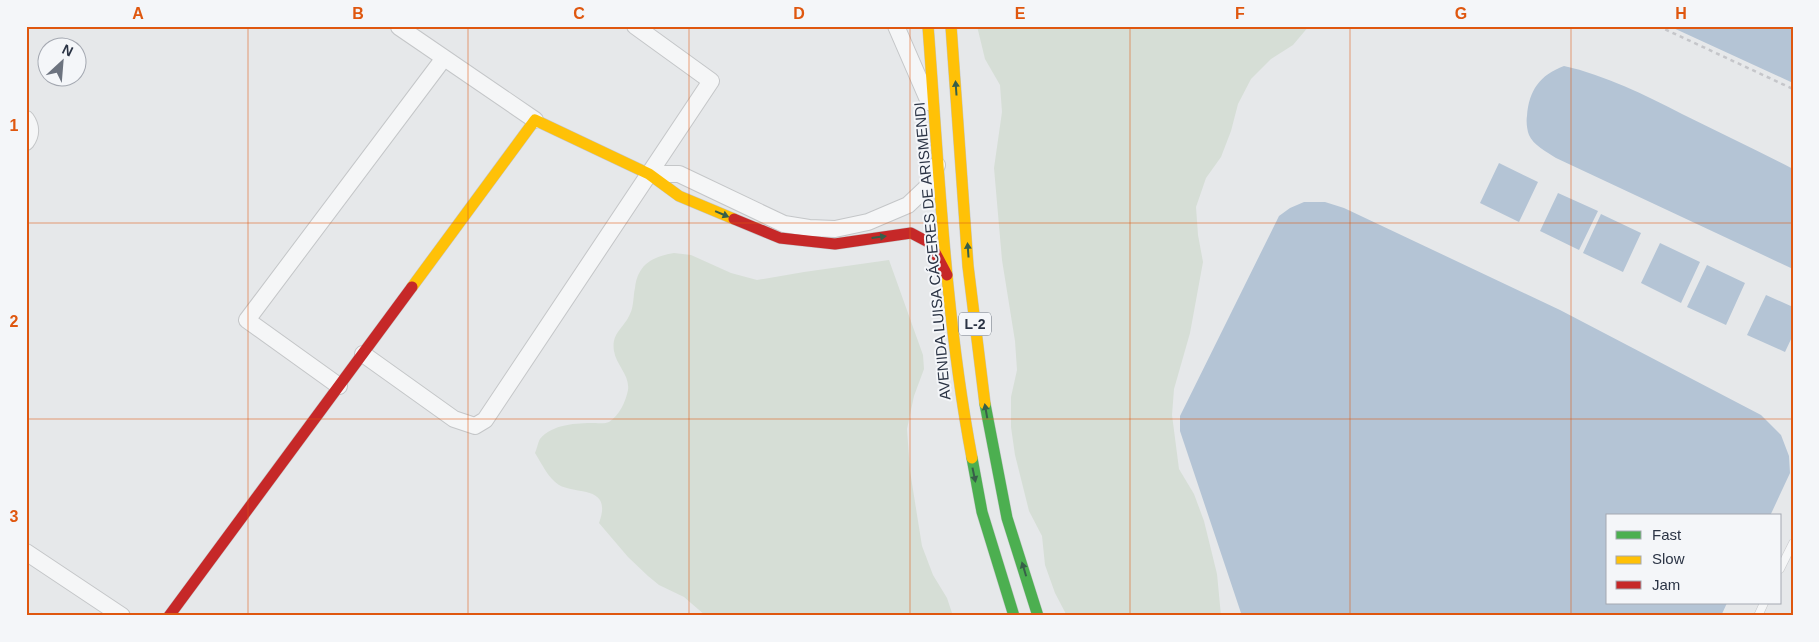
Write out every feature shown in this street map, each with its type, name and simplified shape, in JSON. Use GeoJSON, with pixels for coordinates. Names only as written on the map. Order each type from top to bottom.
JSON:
{"type":"FeatureCollection","features":[{"type":"Feature","properties":{"kind":"main road","name":"AVENIDA LUISA CÁCERES DE ARISMENDI"},"geometry":{"type":"LineString","coordinates":[[928,26],[947,276],[962,407],[982,512],[1014,616]]}},
{"type":"Feature","properties":{"kind":"main road","name":"L-2"},"geometry":{"type":"LineString","coordinates":[[951,26],[973,311],[984,404],[1004,506],[1038,616]]}},
{"type":"Feature","properties":{"kind":"main road"},"geometry":{"type":"LineString","coordinates":[[169,616],[535,120],[649,174],[679,196],[780,238],[808,235],[835,244],[911,233],[930,243],[947,276]]}},
{"type":"Feature","properties":{"kind":"street"},"geometry":{"type":"LineString","coordinates":[[363,354],[454,419],[475,426],[485,420],[711,82],[635,26]]}},
{"type":"Feature","properties":{"kind":"street","name":"L-2"},"geometry":{"type":"LineString","coordinates":[[896,26],[935,115]]}},
{"type":"Feature","properties":{"kind":"street"},"geometry":{"type":"LineString","coordinates":[[399,28],[535,120]]}},
{"type":"Feature","properties":{"kind":"street"},"geometry":{"type":"LineString","coordinates":[[339,386],[247,320],[444,58]]}},
{"type":"Feature","properties":{"kind":"street"},"geometry":{"type":"LineString","coordinates":[[26,119],[30,126],[29,138],[26,142]]}},
{"type":"Feature","properties":{"kind":"street"},"geometry":{"type":"LineString","coordinates":[[649,174],[679,174],[808,235],[868,222],[908,205],[926,188],[938,162]]}},
{"type":"Feature","properties":{"kind":"street"},"geometry":{"type":"LineString","coordinates":[[699,204],[708,188]]}},
{"type":"Feature","properties":{"kind":"street"},"geometry":{"type":"LineString","coordinates":[[26,552],[122,616]]}},
{"type":"Feature","properties":{"kind":"lane"},"geometry":{"type":"LineString","coordinates":[[1782,565],[1793,543]]}},
{"type":"Feature","properties":{"kind":"lane"},"geometry":{"type":"LineString","coordinates":[[1758,616],[1764,604]]}},
{"type":"Feature","properties":{"kind":"path"},"geometry":{"type":"LineString","coordinates":[[1658,26],[1793,89]]}},
{"type":"Feature","properties":{"kind":"shaded area"},"geometry":{"type":"Polygon","coordinates":[[[977,26],[1309,26],[1293,45],[1271,59],[1251,79],[1238,104],[1231,131],[1221,157],[1206,178],[1196,207],[1198,235],[1203,262],[1190,333],[1174,389],[1172,415],[1179,469],[1194,494],[1204,521],[1217,574],[1221,616],[1067,616],[1055,593],[1045,565],[1042,536],[1029,511],[1015,455],[1011,427],[1011,397],[1017,370],[1015,341],[1002,260],[994,168],[1002,112],[1000,85],[985,59],[977,26]]]}},
{"type":"Feature","properties":{"kind":"shaded area"},"geometry":{"type":"Polygon","coordinates":[[[674,253],[691,255],[731,273],[757,280],[889,260],[923,355],[924,369],[914,396],[907,429],[910,471],[922,546],[933,575],[947,598],[953,616],[706,616],[684,597],[659,585],[628,557],[599,523],[602,511],[601,502],[597,497],[559,485],[548,475],[535,453],[539,440],[545,434],[565,425],[607,423],[622,408],[628,385],[615,356],[614,340],[631,311],[637,280],[643,267],[659,257],[674,253]]]}},
{"type":"Feature","properties":{"kind":"water"},"geometry":{"type":"Polygon","coordinates":[[[1669,26],[1793,26],[1793,83],[1669,26]]]}},
{"type":"Feature","properties":{"kind":"water"},"geometry":{"type":"Polygon","coordinates":[[[1564,66],[1610,80],[1639,93],[1793,169],[1793,269],[1556,158],[1537,145],[1531,139],[1527,128],[1530,98],[1542,79],[1564,66]]]}},
{"type":"Feature","properties":{"kind":"water"},"geometry":{"type":"Polygon","coordinates":[[[1499,163],[1538,182],[1519,222],[1480,203],[1499,163]]]}},
{"type":"Feature","properties":{"kind":"water"},"geometry":{"type":"Polygon","coordinates":[[[1558,193],[1598,211],[1579,250],[1540,231],[1558,193]]]}},
{"type":"Feature","properties":{"kind":"water"},"geometry":{"type":"Polygon","coordinates":[[[1304,202],[1325,202],[1344,208],[1560,310],[1761,415],[1781,435],[1789,456],[1790,473],[1771,514],[1606,514],[1606,604],[1727,604],[1721,616],[1242,616],[1180,431],[1180,416],[1279,216],[1290,208],[1304,202]]]}},
{"type":"Feature","properties":{"kind":"water"},"geometry":{"type":"Polygon","coordinates":[[[1601,214],[1641,233],[1623,272],[1583,253],[1601,214]]]}},
{"type":"Feature","properties":{"kind":"water"},"geometry":{"type":"Polygon","coordinates":[[[1660,243],[1700,262],[1681,303],[1641,283],[1660,243]]]}},
{"type":"Feature","properties":{"kind":"water"},"geometry":{"type":"Polygon","coordinates":[[[1707,265],[1745,283],[1726,325],[1687,307],[1707,265]]]}},
{"type":"Feature","properties":{"kind":"water"},"geometry":{"type":"Polygon","coordinates":[[[1766,295],[1793,307],[1793,335],[1785,352],[1747,335],[1766,295]]]}},
{"type":"Feature","properties":{"kind":"traffic: fast"},"geometry":{"type":"LineString","coordinates":[[985,404],[1007,518],[1038,616]]}},
{"type":"Feature","properties":{"kind":"traffic: fast"},"geometry":{"type":"LineString","coordinates":[[972,458],[982,512],[1014,616]]}},
{"type":"Feature","properties":{"kind":"traffic: slow"},"geometry":{"type":"LineString","coordinates":[[928,26],[949,297],[955,351],[972,458]]}},
{"type":"Feature","properties":{"kind":"traffic: slow"},"geometry":{"type":"LineString","coordinates":[[951,26],[968,266],[985,404]]}},
{"type":"Feature","properties":{"kind":"traffic: slow"},"geometry":{"type":"LineString","coordinates":[[412,287],[535,120],[649,174],[679,196],[734,219]]}},
{"type":"Feature","properties":{"kind":"traffic: jam"},"geometry":{"type":"LineString","coordinates":[[734,219],[780,238],[835,244],[911,233],[930,243],[947,275]]}},
{"type":"Feature","properties":{"kind":"traffic: jam"},"geometry":{"type":"LineString","coordinates":[[169,616],[412,287]]}}]}
